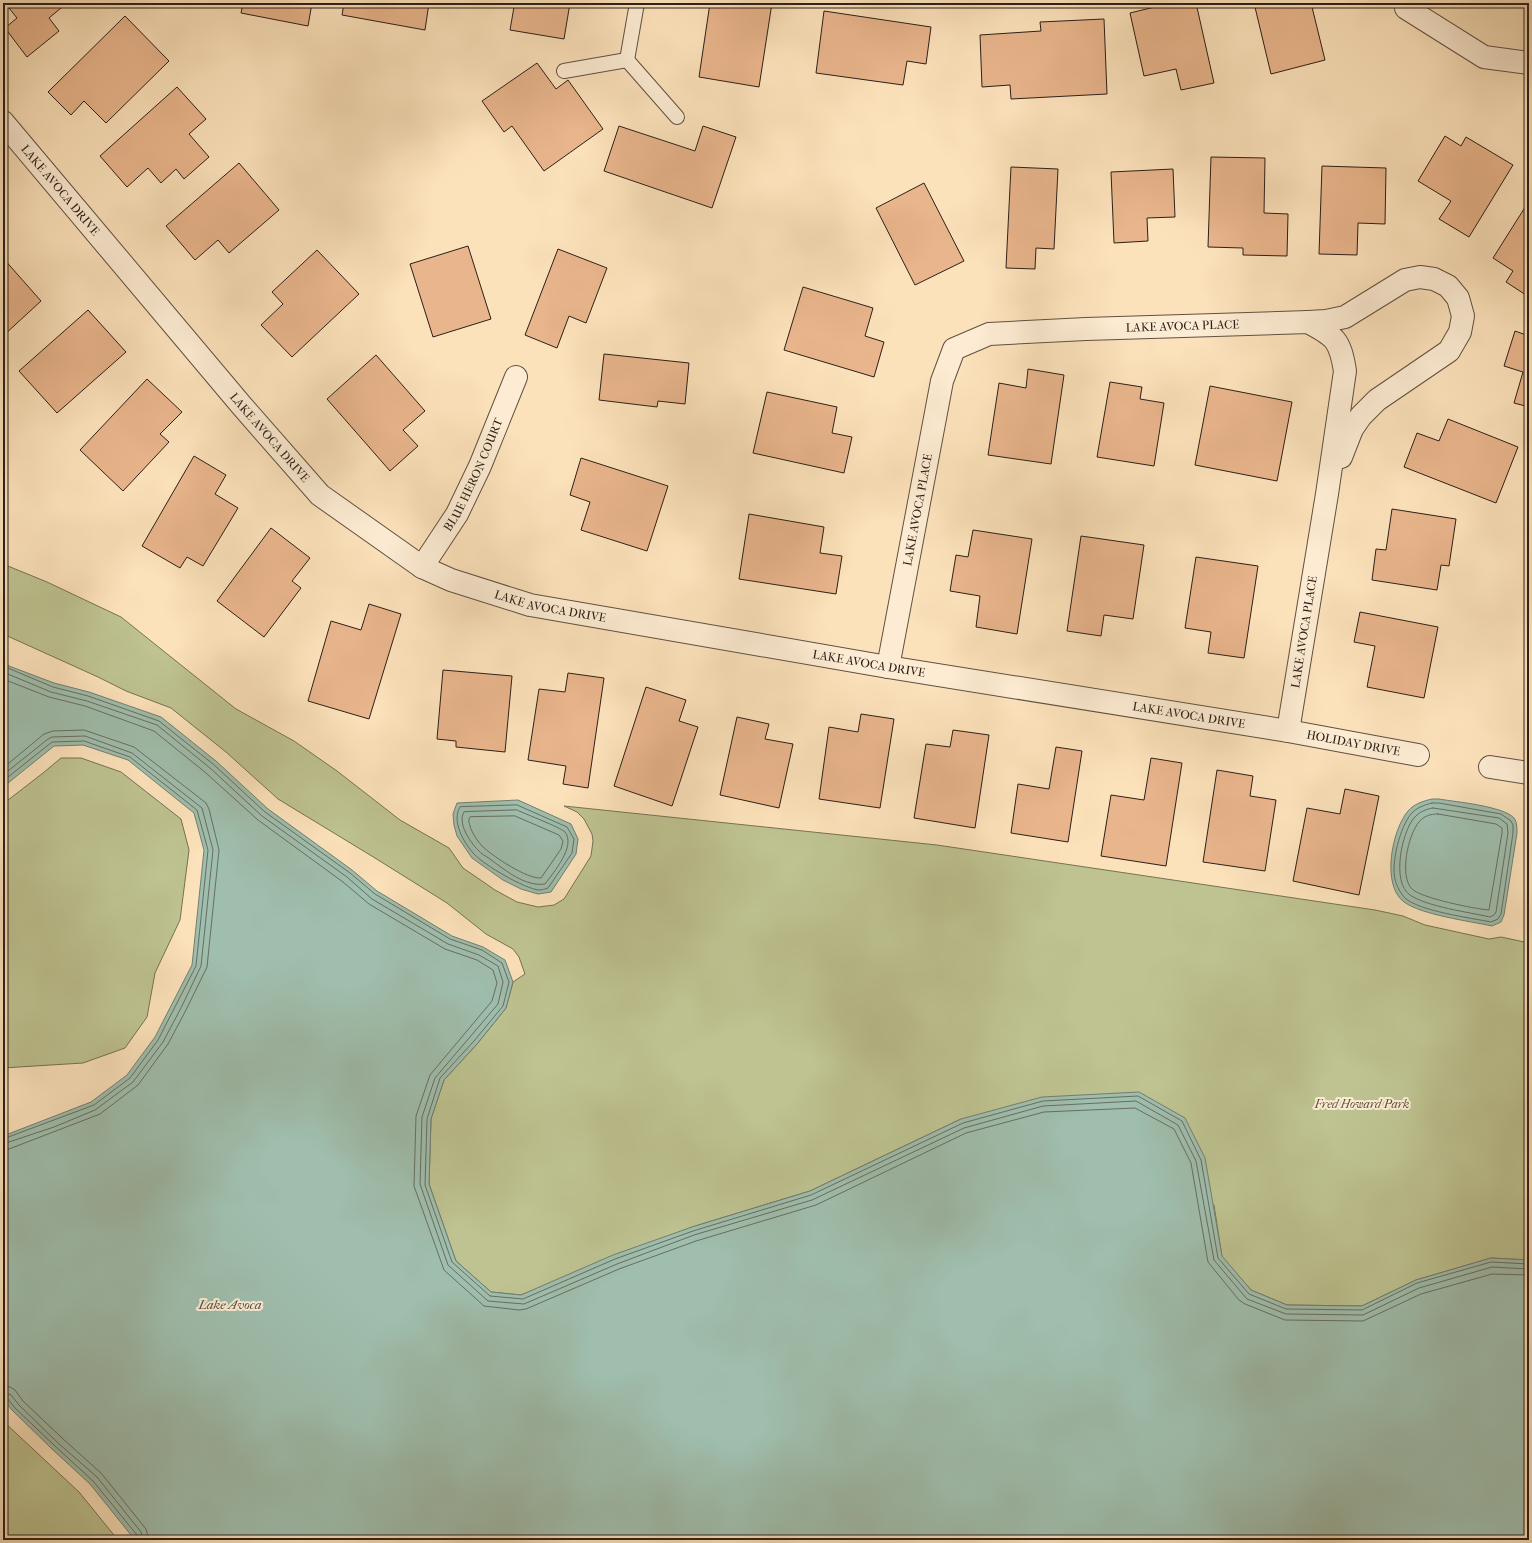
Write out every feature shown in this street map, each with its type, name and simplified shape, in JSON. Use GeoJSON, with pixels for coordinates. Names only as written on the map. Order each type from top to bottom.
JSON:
{"type":"FeatureCollection","features":[{"type":"Feature","properties":{"kind":"street"},"geometry":{"type":"LineString","coordinates":[[1404,3],[1406,8],[1484,57],[1529,64]]}},
{"type":"Feature","properties":{"kind":"street","name":"LAKE AVOCA DRIVE"},"geometry":{"type":"LineString","coordinates":[[3,122],[242,406],[320,495],[422,567],[451,580],[530,605],[888,667],[1288,731]]}},
{"type":"Feature","properties":{"kind":"street"},"geometry":{"type":"LineString","coordinates":[[1308,322],[1326,321],[1345,317],[1405,280],[1420,277],[1434,279],[1448,286],[1458,298],[1463,316],[1460,332],[1449,351],[1377,400],[1361,416],[1352,429],[1327,494]]}},
{"type":"Feature","properties":{"kind":"street","name":"LAKE AVOCA PLACE"},"geometry":{"type":"LineString","coordinates":[[888,667],[942,381],[954,349],[989,334],[1086,329],[1308,322],[1326,331],[1333,337],[1342,356],[1345,371],[1327,494],[1288,731]]}},
{"type":"Feature","properties":{"kind":"street","name":"BLUE HERON COURT"},"geometry":{"type":"LineString","coordinates":[[422,567],[457,514],[480,466],[516,378]]}},
{"type":"Feature","properties":{"kind":"street","name":"HOLIDAY DRIVE"},"geometry":{"type":"LineString","coordinates":[[1288,731],[1418,755]]}},
{"type":"Feature","properties":{"kind":"street"},"geometry":{"type":"LineString","coordinates":[[1490,767],[1529,773]]}},
{"type":"Feature","properties":{"kind":"lane"},"geometry":{"type":"LineString","coordinates":[[627,60],[637,3]]}},
{"type":"Feature","properties":{"kind":"lane"},"geometry":{"type":"LineString","coordinates":[[564,71],[627,60]]}},
{"type":"Feature","properties":{"kind":"lane"},"geometry":{"type":"LineString","coordinates":[[627,60],[677,117]]}},
{"type":"Feature","properties":{"kind":"green space","name":"Fred Howard Park"},"geometry":{"type":"Polygon","coordinates":[[[3,564],[47,582],[121,617],[236,709],[294,741],[337,771],[400,820],[449,848],[463,868],[495,890],[517,902],[538,907],[554,905],[564,899],[591,856],[593,841],[592,834],[584,819],[577,812],[564,806],[937,845],[1375,910],[1403,916],[1425,925],[1489,939],[1501,937],[1529,943],[1529,1260],[1491,1258],[1416,1280],[1362,1306],[1287,1305],[1251,1290],[1222,1257],[1214,1205],[961,1119],[810,1191],[692,1227],[521,1295],[491,1292],[456,1261],[429,1184],[431,1119],[444,1080],[477,1044],[506,1008],[513,982],[525,974],[519,957],[513,949],[486,934],[447,903],[278,799],[226,752],[171,708],[126,691],[3,634],[3,564]]]}},
{"type":"Feature","properties":{"kind":"green space"},"geometry":{"type":"Polygon","coordinates":[[[61,758],[81,758],[121,772],[181,819],[189,850],[180,920],[155,973],[147,1017],[125,1048],[83,1063],[3,1068],[3,804],[61,758]]]}},
{"type":"Feature","properties":{"kind":"green space"},"geometry":{"type":"Polygon","coordinates":[[[3,1421],[79,1492],[118,1540],[3,1540],[3,1421]]]}},
{"type":"Feature","properties":{"kind":"water","name":"Lake Avoca"},"geometry":{"type":"Polygon","coordinates":[[[3,661],[9,666],[54,683],[89,692],[161,717],[216,761],[268,809],[352,870],[377,891],[452,936],[483,947],[505,960],[513,982],[506,1008],[477,1044],[444,1080],[431,1119],[429,1184],[456,1261],[491,1292],[521,1295],[613,1255],[692,1227],[810,1191],[961,1119],[1042,1097],[1139,1092],[1185,1118],[1205,1158],[1222,1256],[1251,1290],[1287,1305],[1362,1306],[1416,1280],[1491,1258],[1529,1260],[1529,1540],[135,1540],[90,1484],[12,1410],[3,1399],[3,1136],[91,1102],[127,1075],[155,1037],[192,965],[204,850],[194,813],[128,760],[83,745],[54,746],[3,787],[3,661]]]}},
{"type":"Feature","properties":{"kind":"water"},"geometry":{"type":"Polygon","coordinates":[[[1432,799],[1479,805],[1500,810],[1514,818],[1517,825],[1517,833],[1504,915],[1501,922],[1492,926],[1422,911],[1404,902],[1397,894],[1391,871],[1391,857],[1397,831],[1402,820],[1413,806],[1432,799]]]}},
{"type":"Feature","properties":{"kind":"water"},"geometry":{"type":"Polygon","coordinates":[[[518,800],[571,824],[578,839],[576,854],[551,892],[538,894],[521,889],[503,880],[472,858],[457,836],[453,814],[457,803],[518,800]]]}},
{"type":"Feature","properties":{"kind":"building"},"geometry":{"type":"Polygon","coordinates":[[[5,3],[67,3],[49,18],[59,31],[27,57],[5,28],[17,18],[5,3]]]}},
{"type":"Feature","properties":{"kind":"building"},"geometry":{"type":"Polygon","coordinates":[[[243,3],[312,3],[308,26],[241,13],[243,3]]]}},
{"type":"Feature","properties":{"kind":"building"},"geometry":{"type":"Polygon","coordinates":[[[344,3],[429,3],[425,30],[342,15],[344,3]]]}},
{"type":"Feature","properties":{"kind":"building"},"geometry":{"type":"Polygon","coordinates":[[[491,3],[570,3],[564,39],[510,30],[514,7],[491,3]]]}},
{"type":"Feature","properties":{"kind":"building"},"geometry":{"type":"Polygon","coordinates":[[[710,3],[772,3],[759,87],[699,77],[710,3]]]}},
{"type":"Feature","properties":{"kind":"building"},"geometry":{"type":"Polygon","coordinates":[[[1171,3],[1196,3],[1214,83],[1181,90],[1176,69],[1144,76],[1130,13],[1171,3]]]}},
{"type":"Feature","properties":{"kind":"building"},"geometry":{"type":"Polygon","coordinates":[[[1254,3],[1311,3],[1325,60],[1271,74],[1254,3]]]}},
{"type":"Feature","properties":{"kind":"building"},"geometry":{"type":"Polygon","coordinates":[[[824,11],[931,27],[926,64],[907,61],[903,85],[816,73],[824,11]]]}},
{"type":"Feature","properties":{"kind":"building"},"geometry":{"type":"Polygon","coordinates":[[[125,16],[169,61],[106,123],[84,101],[71,115],[48,92],[125,16]]]}},
{"type":"Feature","properties":{"kind":"building"},"geometry":{"type":"Polygon","coordinates":[[[1104,19],[1107,94],[1011,99],[1010,85],[982,87],[980,35],[1041,31],[1040,22],[1104,19]]]}},
{"type":"Feature","properties":{"kind":"building"},"geometry":{"type":"Polygon","coordinates":[[[537,63],[556,89],[568,80],[603,129],[544,171],[512,126],[504,132],[482,101],[537,63]]]}},
{"type":"Feature","properties":{"kind":"building"},"geometry":{"type":"Polygon","coordinates":[[[177,87],[206,119],[189,134],[209,157],[184,179],[176,169],[161,183],[148,168],[127,187],[100,156],[177,87]]]}},
{"type":"Feature","properties":{"kind":"building"},"geometry":{"type":"Polygon","coordinates":[[[619,126],[695,151],[703,126],[736,137],[712,208],[604,171],[619,126]]]}},
{"type":"Feature","properties":{"kind":"building"},"geometry":{"type":"Polygon","coordinates":[[[1445,136],[1461,146],[1466,137],[1513,165],[1469,237],[1439,219],[1451,201],[1418,181],[1445,136]]]}},
{"type":"Feature","properties":{"kind":"building"},"geometry":{"type":"Polygon","coordinates":[[[1211,157],[1265,158],[1264,213],[1288,214],[1287,256],[1243,255],[1243,248],[1208,247],[1211,157]]]}},
{"type":"Feature","properties":{"kind":"building"},"geometry":{"type":"Polygon","coordinates":[[[239,163],[279,210],[229,253],[218,240],[195,260],[166,226],[239,163]]]}},
{"type":"Feature","properties":{"kind":"building"},"geometry":{"type":"Polygon","coordinates":[[[1322,166],[1386,168],[1385,224],[1358,223],[1357,255],[1319,254],[1322,166]]]}},
{"type":"Feature","properties":{"kind":"building"},"geometry":{"type":"Polygon","coordinates":[[[1011,167],[1058,169],[1054,249],[1036,248],[1035,269],[1006,268],[1011,167]]]}},
{"type":"Feature","properties":{"kind":"building"},"geometry":{"type":"Polygon","coordinates":[[[1173,169],[1175,217],[1147,218],[1148,241],[1114,243],[1111,172],[1173,169]]]}},
{"type":"Feature","properties":{"kind":"building"},"geometry":{"type":"Polygon","coordinates":[[[924,183],[964,261],[915,285],[876,208],[924,183]]]}},
{"type":"Feature","properties":{"kind":"building"},"geometry":{"type":"Polygon","coordinates":[[[1529,201],[1529,297],[1506,282],[1513,271],[1493,258],[1529,201]]]}},
{"type":"Feature","properties":{"kind":"building"},"geometry":{"type":"Polygon","coordinates":[[[468,246],[491,319],[433,337],[410,264],[468,246]]]}},
{"type":"Feature","properties":{"kind":"building"},"geometry":{"type":"Polygon","coordinates":[[[558,249],[607,268],[586,323],[569,316],[557,348],[525,335],[558,249]]]}},
{"type":"Feature","properties":{"kind":"building"},"geometry":{"type":"Polygon","coordinates":[[[317,250],[359,294],[292,357],[261,325],[283,304],[272,292],[317,250]]]}},
{"type":"Feature","properties":{"kind":"building"},"geometry":{"type":"Polygon","coordinates":[[[3,258],[41,301],[3,336],[3,258]]]}},
{"type":"Feature","properties":{"kind":"building"},"geometry":{"type":"Polygon","coordinates":[[[803,287],[873,308],[865,336],[884,342],[874,377],[784,350],[803,287]]]}},
{"type":"Feature","properties":{"kind":"building"},"geometry":{"type":"Polygon","coordinates":[[[88,310],[126,352],[57,413],[19,371],[88,310]]]}},
{"type":"Feature","properties":{"kind":"building"},"geometry":{"type":"Polygon","coordinates":[[[1515,331],[1529,336],[1529,407],[1514,403],[1523,372],[1504,366],[1515,331]]]}},
{"type":"Feature","properties":{"kind":"building"},"geometry":{"type":"Polygon","coordinates":[[[604,354],[689,363],[685,404],[658,401],[657,407],[599,400],[604,354]]]}},
{"type":"Feature","properties":{"kind":"building"},"geometry":{"type":"Polygon","coordinates":[[[376,355],[425,411],[403,430],[418,446],[390,471],[327,399],[376,355]]]}},
{"type":"Feature","properties":{"kind":"building"},"geometry":{"type":"Polygon","coordinates":[[[1028,369],[1064,375],[1051,464],[988,455],[999,383],[1026,388],[1028,369]]]}},
{"type":"Feature","properties":{"kind":"building"},"geometry":{"type":"Polygon","coordinates":[[[147,379],[182,412],[160,434],[169,442],[123,491],[80,450],[147,379]]]}},
{"type":"Feature","properties":{"kind":"building"},"geometry":{"type":"Polygon","coordinates":[[[1110,382],[1142,387],[1140,399],[1164,403],[1154,466],[1097,457],[1110,382]]]}},
{"type":"Feature","properties":{"kind":"building"},"geometry":{"type":"Polygon","coordinates":[[[1210,386],[1292,402],[1277,481],[1195,465],[1210,386]]]}},
{"type":"Feature","properties":{"kind":"building"},"geometry":{"type":"Polygon","coordinates":[[[767,392],[837,407],[832,433],[852,437],[844,473],[753,453],[767,392]]]}},
{"type":"Feature","properties":{"kind":"building"},"geometry":{"type":"Polygon","coordinates":[[[1448,419],[1518,447],[1496,503],[1404,467],[1417,433],[1439,441],[1448,419]]]}},
{"type":"Feature","properties":{"kind":"building"},"geometry":{"type":"Polygon","coordinates":[[[194,456],[226,475],[215,494],[238,508],[203,566],[187,557],[180,568],[142,546],[194,456]]]}},
{"type":"Feature","properties":{"kind":"building"},"geometry":{"type":"Polygon","coordinates":[[[581,458],[668,486],[647,551],[581,530],[590,502],[570,495],[581,458]]]}},
{"type":"Feature","properties":{"kind":"building"},"geometry":{"type":"Polygon","coordinates":[[[1392,509],[1456,519],[1449,566],[1441,565],[1437,590],[1372,580],[1376,549],[1386,550],[1392,509]]]}},
{"type":"Feature","properties":{"kind":"building"},"geometry":{"type":"Polygon","coordinates":[[[749,514],[824,527],[820,553],[842,556],[836,594],[739,579],[749,514]]]}},
{"type":"Feature","properties":{"kind":"building"},"geometry":{"type":"Polygon","coordinates":[[[271,528],[310,558],[292,581],[301,588],[264,637],[217,601],[271,528]]]}},
{"type":"Feature","properties":{"kind":"building"},"geometry":{"type":"Polygon","coordinates":[[[973,530],[1032,539],[1017,634],[976,627],[980,596],[950,591],[956,555],[968,557],[973,530]]]}},
{"type":"Feature","properties":{"kind":"building"},"geometry":{"type":"Polygon","coordinates":[[[1081,536],[1144,545],[1133,619],[1104,615],[1101,636],[1067,631],[1081,536]]]}},
{"type":"Feature","properties":{"kind":"building"},"geometry":{"type":"Polygon","coordinates":[[[1196,557],[1258,566],[1244,658],[1208,653],[1211,632],[1185,628],[1196,557]]]}},
{"type":"Feature","properties":{"kind":"building"},"geometry":{"type":"Polygon","coordinates":[[[369,604],[401,614],[369,719],[308,701],[331,621],[361,630],[369,604]]]}},
{"type":"Feature","properties":{"kind":"building"},"geometry":{"type":"Polygon","coordinates":[[[1360,612],[1438,627],[1424,698],[1367,687],[1375,646],[1354,642],[1360,612]]]}},
{"type":"Feature","properties":{"kind":"building"},"geometry":{"type":"Polygon","coordinates":[[[443,670],[512,676],[505,752],[456,747],[456,741],[437,739],[443,670]]]}},
{"type":"Feature","properties":{"kind":"building"},"geometry":{"type":"Polygon","coordinates":[[[568,673],[604,678],[588,788],[563,784],[566,766],[528,760],[539,689],[565,692],[568,673]]]}},
{"type":"Feature","properties":{"kind":"building"},"geometry":{"type":"Polygon","coordinates":[[[646,687],[686,700],[679,721],[698,727],[672,806],[614,786],[646,687]]]}},
{"type":"Feature","properties":{"kind":"building"},"geometry":{"type":"Polygon","coordinates":[[[861,714],[894,719],[880,808],[819,799],[829,727],[858,732],[861,714]]]}},
{"type":"Feature","properties":{"kind":"building"},"geometry":{"type":"Polygon","coordinates":[[[737,717],[769,724],[765,739],[793,744],[779,808],[720,795],[737,717]]]}},
{"type":"Feature","properties":{"kind":"building"},"geometry":{"type":"Polygon","coordinates":[[[953,730],[989,735],[975,828],[914,818],[926,744],[950,747],[953,730]]]}},
{"type":"Feature","properties":{"kind":"building"},"geometry":{"type":"Polygon","coordinates":[[[1056,747],[1082,751],[1068,842],[1011,833],[1018,784],[1049,789],[1056,747]]]}},
{"type":"Feature","properties":{"kind":"building"},"geometry":{"type":"Polygon","coordinates":[[[1151,758],[1182,763],[1166,866],[1101,856],[1111,795],[1144,800],[1151,758]]]}},
{"type":"Feature","properties":{"kind":"building"},"geometry":{"type":"Polygon","coordinates":[[[1217,770],[1253,776],[1250,796],[1276,800],[1265,871],[1203,862],[1217,770]]]}},
{"type":"Feature","properties":{"kind":"building"},"geometry":{"type":"Polygon","coordinates":[[[1345,789],[1379,796],[1359,895],[1293,881],[1307,808],[1340,814],[1345,789]]]}}]}
